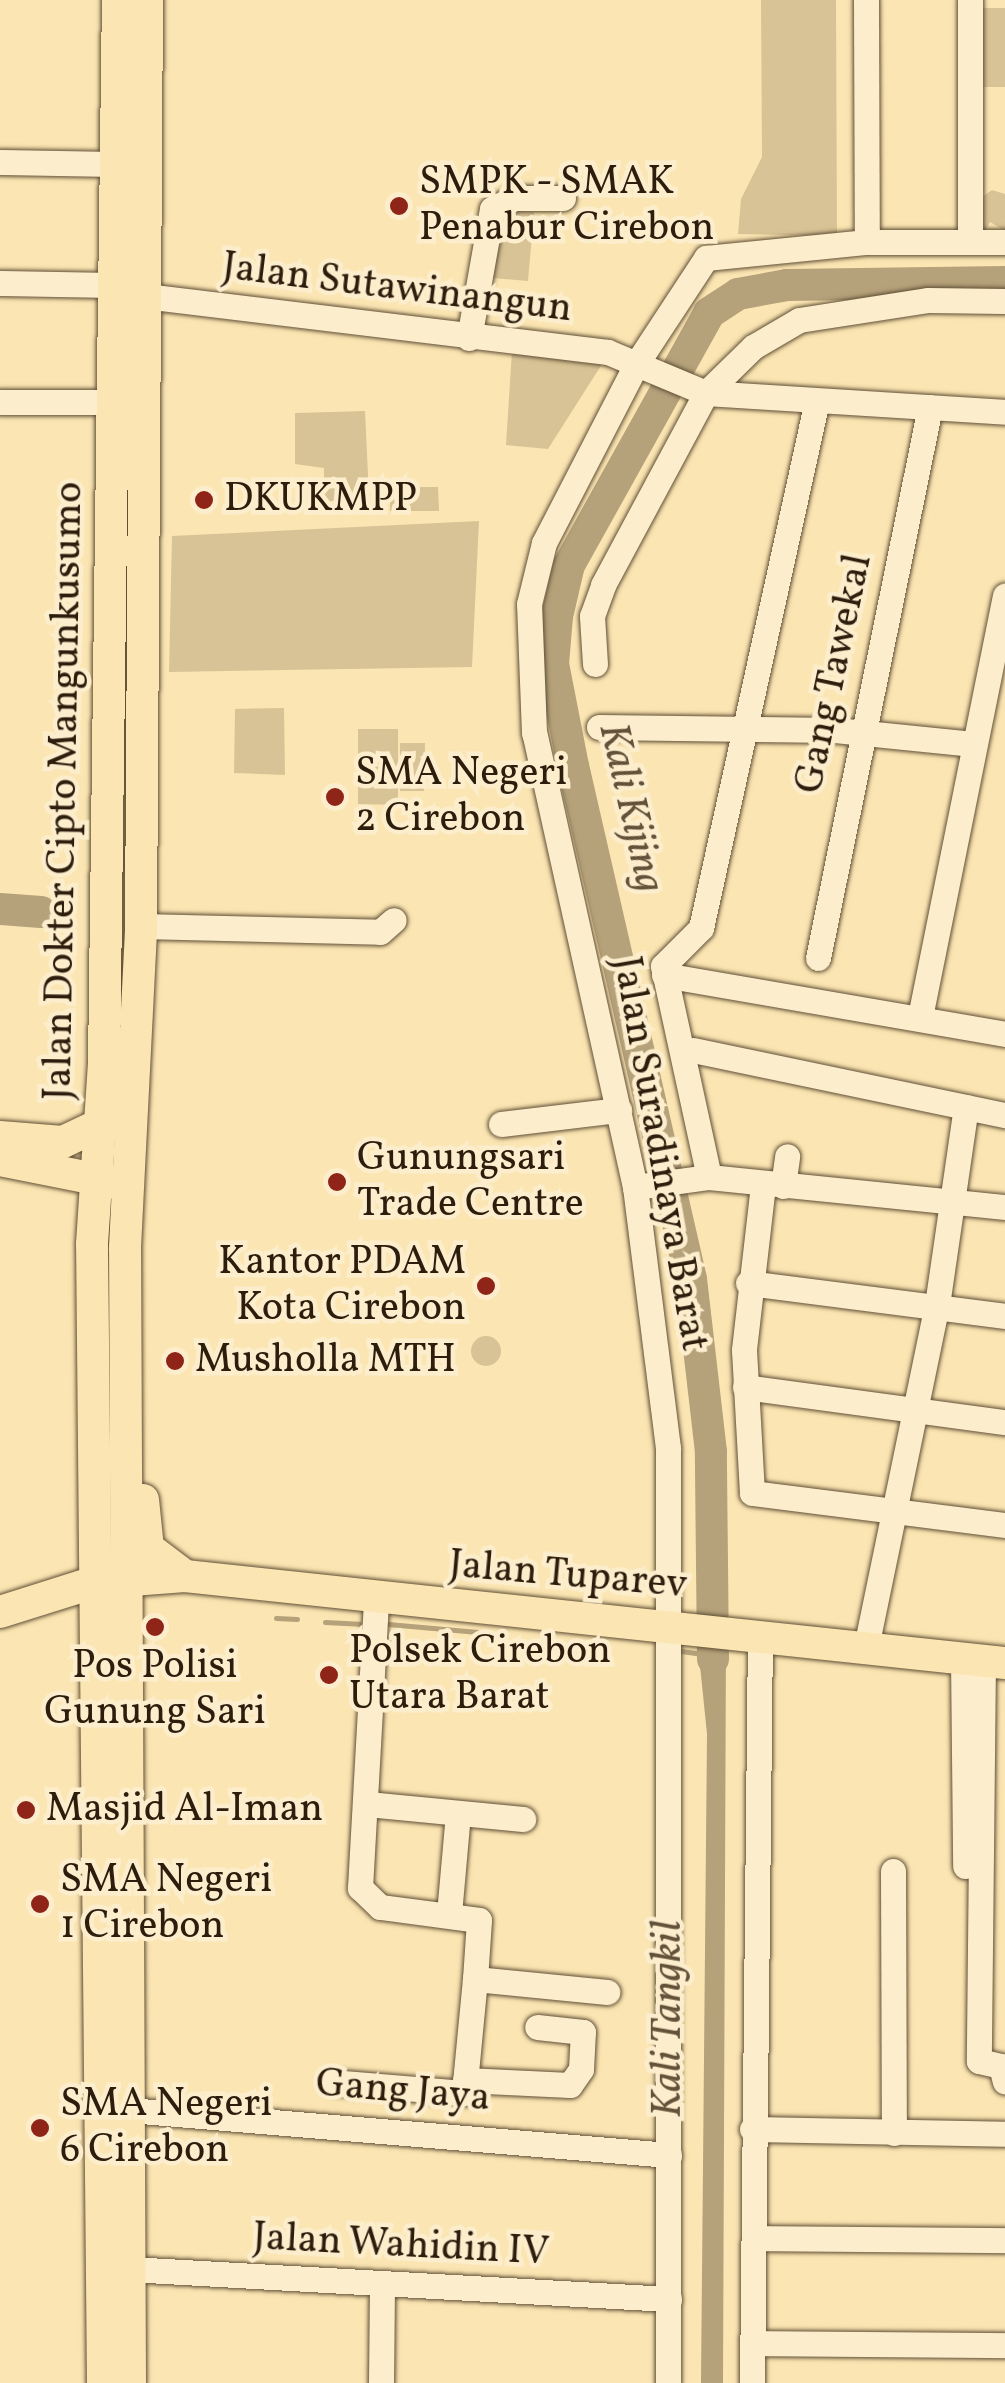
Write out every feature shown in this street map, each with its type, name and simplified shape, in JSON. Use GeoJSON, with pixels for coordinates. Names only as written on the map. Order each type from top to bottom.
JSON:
{"type":"FeatureCollection","features":[{"type":"Feature","properties":{"kind":"main road","name":"Jalan Dokter Cipto Mangunkusumo"},"geometry":{"type":"LineString","coordinates":[[118,0],[116,164],[130,291],[112,402],[128,450]]}},
{"type":"Feature","properties":{"kind":"main road","name":"Jalan Dokter Cipto Mangunkusumo"},"geometry":{"type":"LineString","coordinates":[[130,2383],[124,1432],[141,926],[128,450],[130,291],[148,0]]}},
{"type":"Feature","properties":{"kind":"main road","name":"Jalan Dokter Cipto Mangunkusumo"},"geometry":{"type":"LineString","coordinates":[[103,2383],[101,1668],[92,1594],[99,1182],[128,495]]}},
{"type":"Feature","properties":{"kind":"main road"},"geometry":{"type":"LineString","coordinates":[[0,1137],[63,1142],[103,1123]]}},
{"type":"Feature","properties":{"kind":"main road"},"geometry":{"type":"LineString","coordinates":[[0,1160],[99,1182],[134,1185]]}},
{"type":"Feature","properties":{"kind":"main road"},"geometry":{"type":"LineString","coordinates":[[124,1432],[142,1460],[148,1548],[185,1576]]}},
{"type":"Feature","properties":{"kind":"main road","name":"Jalan Tuparev"},"geometry":{"type":"LineString","coordinates":[[125,1588],[185,1576],[269,1590],[984,1660]]}},
{"type":"Feature","properties":{"kind":"main road"},"geometry":{"type":"LineString","coordinates":[[0,1612],[125,1588],[269,1590]]}},
{"type":"Feature","properties":{"kind":"main road"},"geometry":{"type":"LineString","coordinates":[[0,1632],[92,1594]]}},
{"type":"Feature","properties":{"kind":"street"},"geometry":{"type":"LineString","coordinates":[[866,0],[867,242],[970,238],[1005,242]]}},
{"type":"Feature","properties":{"kind":"street"},"geometry":{"type":"LineString","coordinates":[[970,0],[970,238]]}},
{"type":"Feature","properties":{"kind":"street"},"geometry":{"type":"LineString","coordinates":[[0,162],[116,164]]}},
{"type":"Feature","properties":{"kind":"street"},"geometry":{"type":"LineString","coordinates":[[469,338],[492,209],[515,198],[564,198]]}},
{"type":"Feature","properties":{"kind":"street","name":"Jalan Suradinaya Barat"},"geometry":{"type":"LineString","coordinates":[[668,2383],[673,1628],[668,1448],[636,1186],[534,733],[527,626],[544,544],[706,258],[867,242]]}},
{"type":"Feature","properties":{"kind":"street","name":"Jalan Sutawinangun"},"geometry":{"type":"LineString","coordinates":[[0,283],[130,291],[469,338],[608,352],[703,392],[816,405],[930,406],[1005,412]]}},
{"type":"Feature","properties":{"kind":"street"},"geometry":{"type":"LineString","coordinates":[[595,664],[592,616],[603,585],[703,392],[788,323],[928,300],[1005,300]]}},
{"type":"Feature","properties":{"kind":"street"},"geometry":{"type":"LineString","coordinates":[[0,402],[112,402]]}},
{"type":"Feature","properties":{"kind":"street"},"geometry":{"type":"LineString","coordinates":[[673,956],[700,928],[740,730],[816,405]]}},
{"type":"Feature","properties":{"kind":"street","name":"Gang Tawekal"},"geometry":{"type":"LineString","coordinates":[[818,958],[859,732],[930,406]]}},
{"type":"Feature","properties":{"kind":"street"},"geometry":{"type":"LineString","coordinates":[[920,1017],[1005,594]]}},
{"type":"Feature","properties":{"kind":"street"},"geometry":{"type":"LineString","coordinates":[[598,727],[859,732],[973,744]]}},
{"type":"Feature","properties":{"kind":"street"},"geometry":{"type":"LineString","coordinates":[[141,926],[380,932],[394,920]]}},
{"type":"Feature","properties":{"kind":"street"},"geometry":{"type":"LineString","coordinates":[[673,956],[1005,1034]]}},
{"type":"Feature","properties":{"kind":"street"},"geometry":{"type":"LineString","coordinates":[[673,956],[704,1178]]}},
{"type":"Feature","properties":{"kind":"street"},"geometry":{"type":"LineString","coordinates":[[693,1050],[1005,1115]]}},
{"type":"Feature","properties":{"kind":"street"},"geometry":{"type":"LineString","coordinates":[[866,1648],[937,1305],[966,1107]]}},
{"type":"Feature","properties":{"kind":"street"},"geometry":{"type":"LineString","coordinates":[[501,1124],[619,1110]]}},
{"type":"Feature","properties":{"kind":"street"},"geometry":{"type":"LineString","coordinates":[[788,1156],[773,1185],[748,1283],[745,1387],[752,1494],[1005,1525]]}},
{"type":"Feature","properties":{"kind":"street"},"geometry":{"type":"LineString","coordinates":[[636,1186],[704,1178],[1005,1208]]}},
{"type":"Feature","properties":{"kind":"street"},"geometry":{"type":"LineString","coordinates":[[748,1283],[1005,1316]]}},
{"type":"Feature","properties":{"kind":"street"},"geometry":{"type":"LineString","coordinates":[[745,1387],[914,1414],[1005,1422]]}},
{"type":"Feature","properties":{"kind":"street"},"geometry":{"type":"LineString","coordinates":[[330,2082],[464,2093],[476,1979],[480,1923],[368,1900],[360,1888],[376,1601]]}},
{"type":"Feature","properties":{"kind":"street"},"geometry":{"type":"LineString","coordinates":[[752,2383],[757,1636]]}},
{"type":"Feature","properties":{"kind":"street"},"geometry":{"type":"LineString","coordinates":[[984,1660],[985,1702],[968,1942],[979,1958],[993,1996],[979,2061],[1001,2066],[1005,2082]]}},
{"type":"Feature","properties":{"kind":"street"},"geometry":{"type":"LineString","coordinates":[[367,1804],[523,1820]]}},
{"type":"Feature","properties":{"kind":"street"},"geometry":{"type":"LineString","coordinates":[[449,1914],[458,1813]]}},
{"type":"Feature","properties":{"kind":"street"},"geometry":{"type":"LineString","coordinates":[[892,1871],[894,2133]]}},
{"type":"Feature","properties":{"kind":"street"},"geometry":{"type":"LineString","coordinates":[[476,1979],[607,1992]]}},
{"type":"Feature","properties":{"kind":"street"},"geometry":{"type":"LineString","coordinates":[[465,2080],[570,2085],[581,2070],[583,2032],[537,2027]]}},
{"type":"Feature","properties":{"kind":"street","name":"Gang Jaya"},"geometry":{"type":"LineString","coordinates":[[129,2110],[670,2155]]}},
{"type":"Feature","properties":{"kind":"street"},"geometry":{"type":"LineString","coordinates":[[752,2129],[1005,2134]]}},
{"type":"Feature","properties":{"kind":"street"},"geometry":{"type":"LineString","coordinates":[[754,2238],[1005,2240]]}},
{"type":"Feature","properties":{"kind":"street","name":"Jalan Wahidin IV"},"geometry":{"type":"LineString","coordinates":[[129,2269],[669,2299]]}},
{"type":"Feature","properties":{"kind":"street"},"geometry":{"type":"LineString","coordinates":[[381,2383],[382,2283]]}},
{"type":"Feature","properties":{"kind":"street"},"geometry":{"type":"LineString","coordinates":[[752,2343],[1005,2345]]}},
{"type":"Feature","properties":{"kind":"shaded area"},"geometry":{"type":"Polygon","coordinates":[[[761,0],[836,0],[837,236],[738,234],[741,199],[762,157],[761,0]]]}},
{"type":"Feature","properties":{"kind":"shaded area"},"geometry":{"type":"Polygon","coordinates":[[[975,8],[1005,8],[1005,87],[974,87],[975,8]]]}},
{"type":"Feature","properties":{"kind":"shaded area"},"geometry":{"type":"Polygon","coordinates":[[[992,190],[1005,194],[1005,231],[990,222],[984,233],[975,224],[978,200],[992,190]]]}},
{"type":"Feature","properties":{"kind":"shaded area"},"geometry":{"type":"Polygon","coordinates":[[[498,209],[534,212],[528,281],[492,278],[498,209]]]}},
{"type":"Feature","properties":{"kind":"shaded area"},"geometry":{"type":"Polygon","coordinates":[[[512,351],[602,364],[548,449],[506,445],[512,351]]]}},
{"type":"Feature","properties":{"kind":"shaded area"},"geometry":{"type":"Polygon","coordinates":[[[365,411],[369,496],[324,502],[324,468],[295,464],[295,413],[365,411]]]}},
{"type":"Feature","properties":{"kind":"shaded area"},"geometry":{"type":"Polygon","coordinates":[[[390,487],[438,487],[439,511],[390,511],[390,487]]]}},
{"type":"Feature","properties":{"kind":"shaded area"},"geometry":{"type":"Polygon","coordinates":[[[479,521],[472,667],[169,672],[172,536],[479,521]]]}},
{"type":"Feature","properties":{"kind":"shaded area"},"geometry":{"type":"Polygon","coordinates":[[[284,708],[285,775],[234,773],[235,709],[284,708]]]}},
{"type":"Feature","properties":{"kind":"shaded area"},"geometry":{"type":"Polygon","coordinates":[[[358,729],[398,729],[398,805],[358,804],[358,729]]]}},
{"type":"Feature","properties":{"kind":"shaded area"},"geometry":{"type":"Polygon","coordinates":[[[400,743],[425,743],[424,791],[400,791],[400,743]]]}},
{"type":"Feature","properties":{"kind":"shaded area"},"geometry":{"type":"Polygon","coordinates":[[[486,1336],[496,1341],[501,1351],[496,1361],[486,1366],[476,1361],[471,1351],[476,1341],[486,1336]]]}},
{"type":"Feature","properties":{"kind":"shaded area"},"geometry":{"type":"Polygon","coordinates":[[[726,1635],[723,2383],[701,2383],[707,1734],[698,1646],[726,1635]]]}},
{"type":"Feature","properties":{"kind":"waterway","name":"Kali Kijing"},"geometry":{"type":"LineString","coordinates":[[713,1659],[711,1452],[691,1279],[573,766],[553,664],[557,616],[569,565],[709,313],[738,294],[787,285],[1005,282]]}},
{"type":"Feature","properties":{"kind":"waterway"},"geometry":{"type":"LineString","coordinates":[[0,909],[41,912]]}},
{"type":"Feature","properties":{"kind":"waterway"},"geometry":{"type":"LineString","coordinates":[[276,1618],[297,1619]]}},
{"type":"Feature","properties":{"kind":"waterway"},"geometry":{"type":"LineString","coordinates":[[325,1622],[359,1624]]}},
{"type":"Feature","properties":{"kind":"waterway"},"geometry":{"type":"LineString","coordinates":[[388,1624],[478,1632]]}},
{"type":"Feature","properties":{"kind":"waterway"},"geometry":{"type":"LineString","coordinates":[[681,1651],[703,1654]]}},
{"type":"Feature","properties":{"kind":"place","name":"SMPK - SMAK Penabur Cirebon"},"geometry":{"type":"Point","coordinates":[399,206]}},
{"type":"Feature","properties":{"kind":"place","name":"DKUKMPP"},"geometry":{"type":"Point","coordinates":[204,500]}},
{"type":"Feature","properties":{"kind":"place","name":"SMA Negeri 2 Cirebon"},"geometry":{"type":"Point","coordinates":[335,797]}},
{"type":"Feature","properties":{"kind":"place","name":"Gunungsari Trade Centre"},"geometry":{"type":"Point","coordinates":[337,1182]}},
{"type":"Feature","properties":{"kind":"place","name":"Kantor PDAM Kota Cirebon"},"geometry":{"type":"Point","coordinates":[486,1286]}},
{"type":"Feature","properties":{"kind":"place","name":"Musholla MTH"},"geometry":{"type":"Point","coordinates":[175,1361]}},
{"type":"Feature","properties":{"kind":"place","name":"Pos Polisi Gunung Sari"},"geometry":{"type":"Point","coordinates":[155,1627]}},
{"type":"Feature","properties":{"kind":"place","name":"Polsek Cirebon Utara Barat"},"geometry":{"type":"Point","coordinates":[329,1675]}},
{"type":"Feature","properties":{"kind":"place","name":"Masjid Al-Iman"},"geometry":{"type":"Point","coordinates":[26,1810]}},
{"type":"Feature","properties":{"kind":"place","name":"SMA Negeri 1 Cirebon"},"geometry":{"type":"Point","coordinates":[40,1904]}},
{"type":"Feature","properties":{"kind":"place","name":"SMA Negeri 6 Cirebon"},"geometry":{"type":"Point","coordinates":[40,2128]}},
{"type":"Feature","properties":{"kind":"water label","name":"Kali Tangkil"},"geometry":{"type":"Point","coordinates":[670,2019]}}]}
